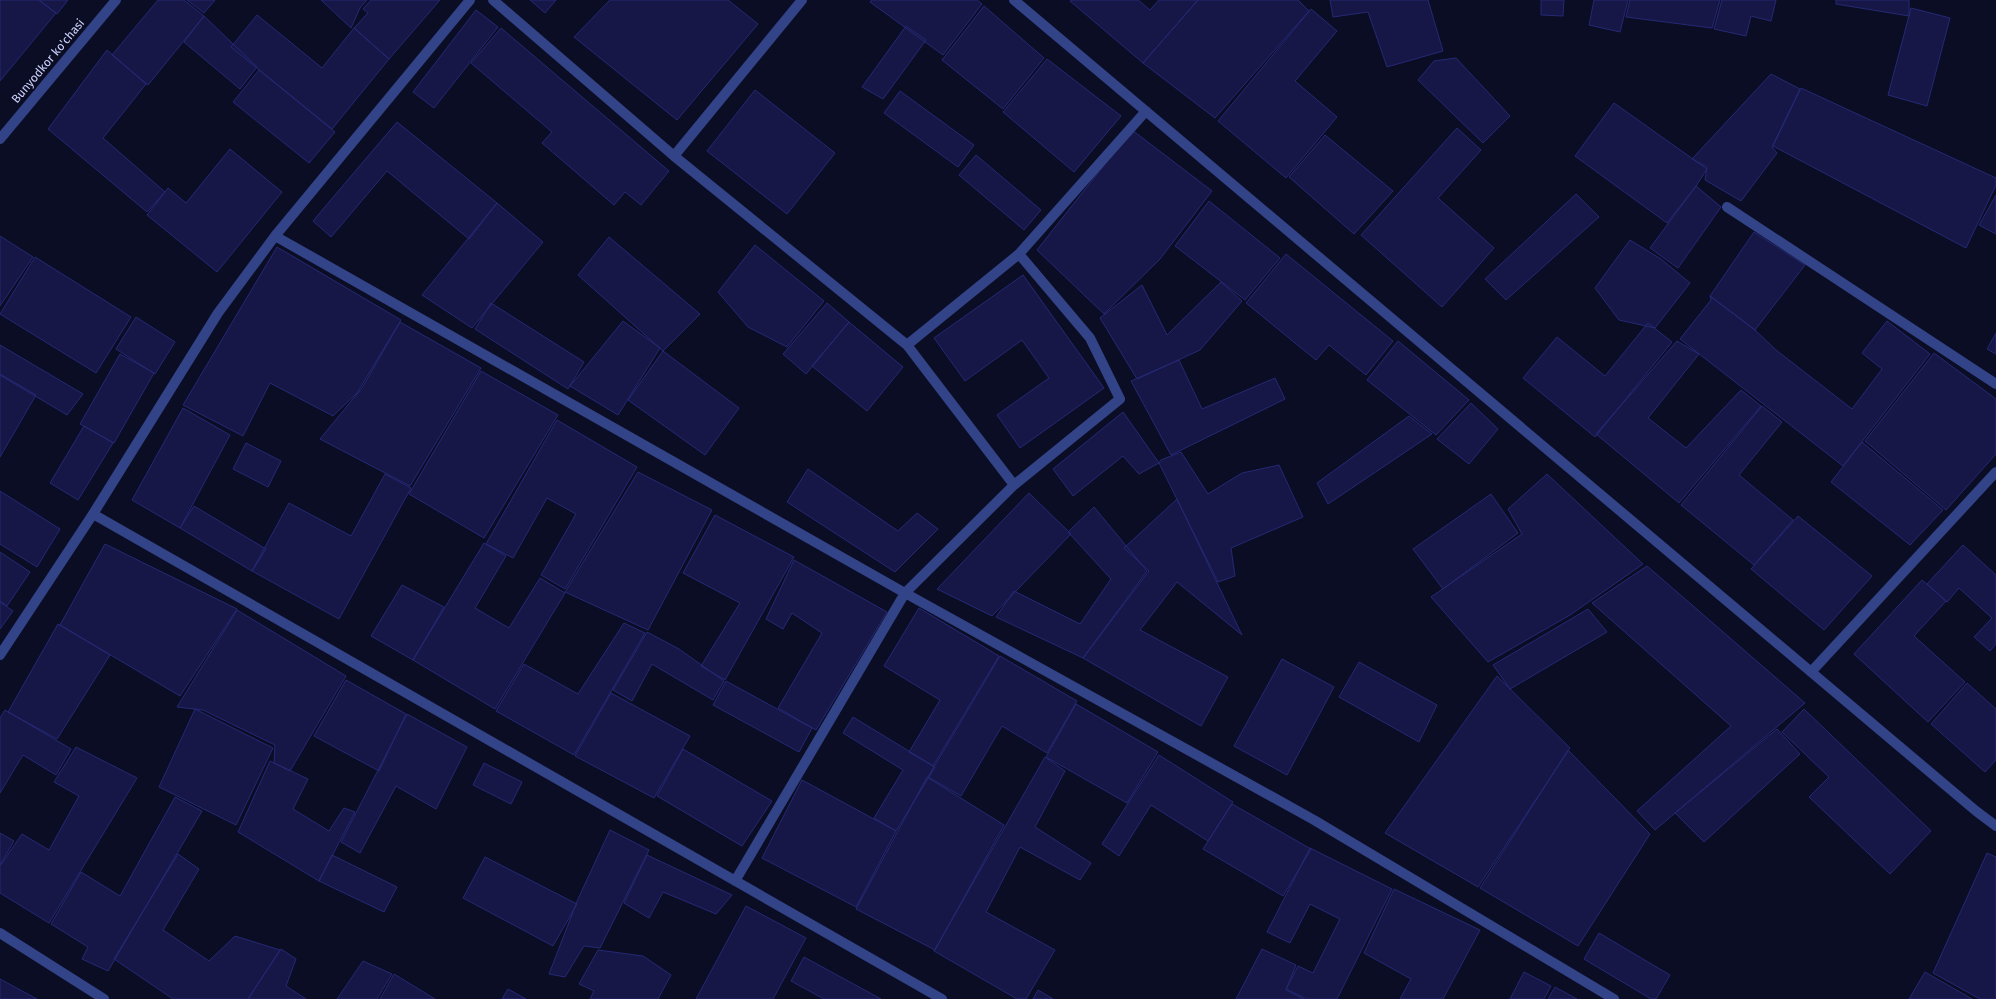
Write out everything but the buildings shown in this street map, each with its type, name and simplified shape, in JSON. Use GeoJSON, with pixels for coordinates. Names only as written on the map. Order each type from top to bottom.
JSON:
{"type":"FeatureCollection","features":[{"type":"Feature","properties":{"kind":"street","name":"Bunyodkor ko'chasi"},"geometry":{"type":"LineString","coordinates":[[0,139],[116,0]]}},
{"type":"Feature","properties":{"kind":"street"},"geometry":{"type":"LineString","coordinates":[[0,655],[93,514],[218,313],[275,236],[470,0]]}},
{"type":"Feature","properties":{"kind":"street"},"geometry":{"type":"LineString","coordinates":[[493,0],[674,156],[907,345],[1014,484]]}},
{"type":"Feature","properties":{"kind":"street"},"geometry":{"type":"LineString","coordinates":[[674,156],[802,0]]}},
{"type":"Feature","properties":{"kind":"street"},"geometry":{"type":"LineString","coordinates":[[1014,0],[1996,826]]}},
{"type":"Feature","properties":{"kind":"street"},"geometry":{"type":"LineString","coordinates":[[907,345],[1019,254],[1146,111]]}},
{"type":"Feature","properties":{"kind":"street"},"geometry":{"type":"LineString","coordinates":[[1726,207],[1996,384]]}},
{"type":"Feature","properties":{"kind":"street"},"geometry":{"type":"LineString","coordinates":[[275,236],[906,593],[1314,820],[1614,999]]}},
{"type":"Feature","properties":{"kind":"street"},"geometry":{"type":"LineString","coordinates":[[734,881],[906,593],[1014,484],[1120,399],[1090,338],[1019,254]]}},
{"type":"Feature","properties":{"kind":"street"},"geometry":{"type":"LineString","coordinates":[[1811,672],[1996,472]]}},
{"type":"Feature","properties":{"kind":"street"},"geometry":{"type":"LineString","coordinates":[[93,514],[942,999]]}},
{"type":"Feature","properties":{"kind":"street"},"geometry":{"type":"LineString","coordinates":[[0,932],[104,999]]}}]}
